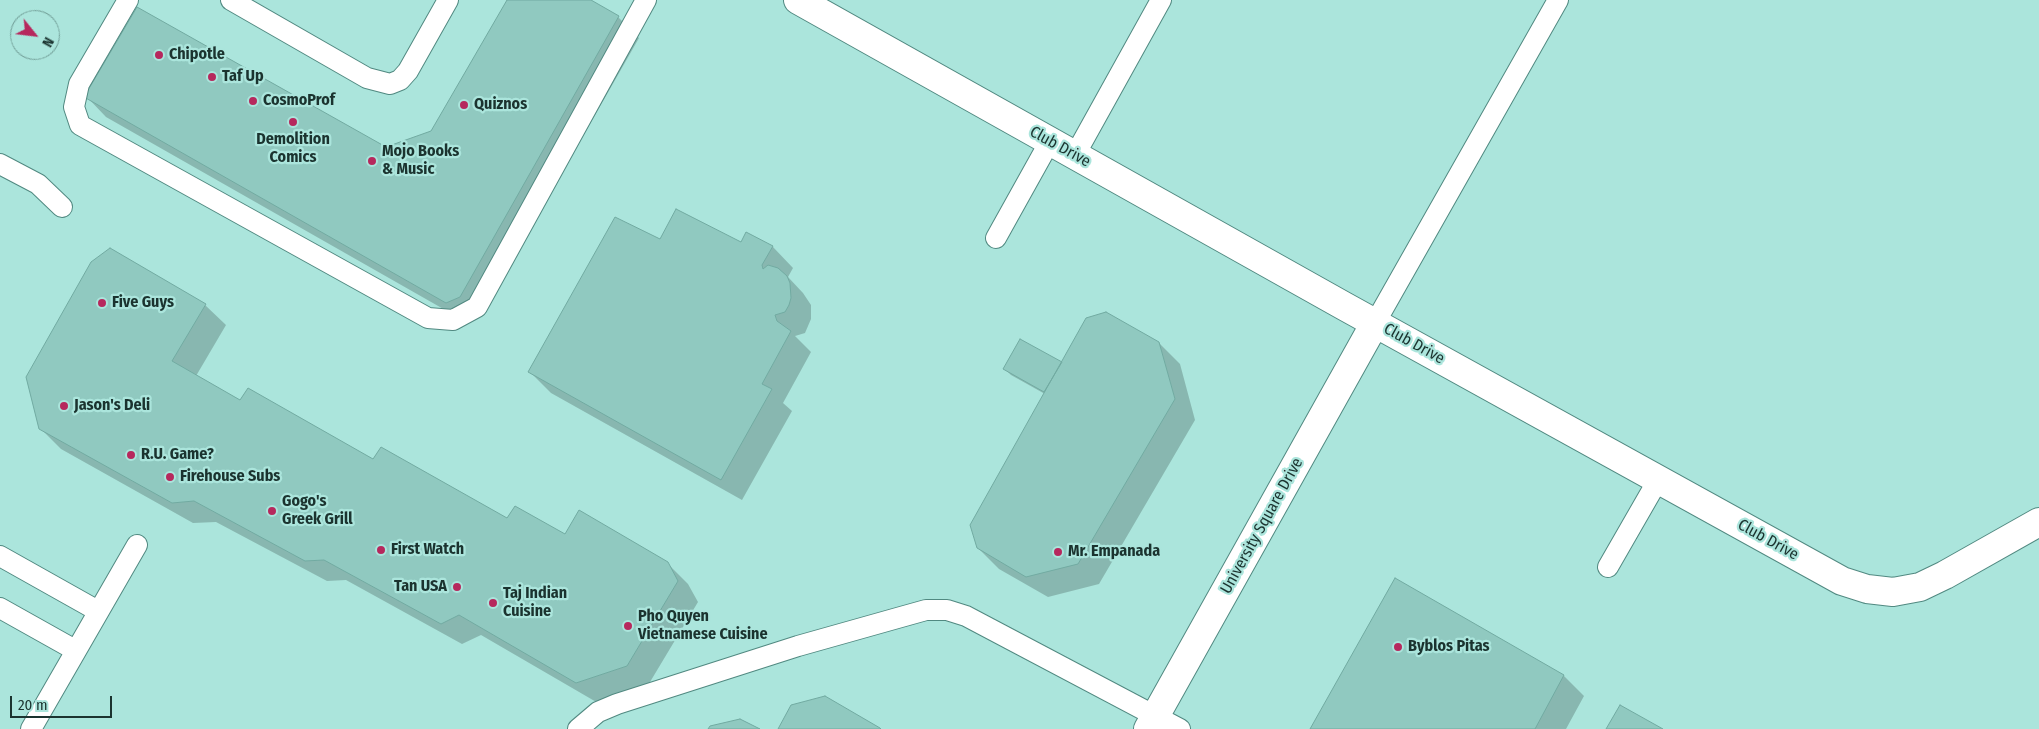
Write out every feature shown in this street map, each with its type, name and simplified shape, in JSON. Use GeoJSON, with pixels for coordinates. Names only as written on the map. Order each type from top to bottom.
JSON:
{"type":"FeatureCollection","features":[{"type":"Feature","properties":{"kind":"street","name":"Club Drive"},"geometry":{"type":"LineString","coordinates":[[798,0],[1375,323],[1842,581],[1867,589],[1892,592],[1920,587],[1945,576],[2039,522]]}},
{"type":"Feature","properties":{"kind":"street","name":"University Square Drive"},"geometry":{"type":"LineString","coordinates":[[1152,723],[1375,323]]}},
{"type":"Feature","properties":{"kind":"lane"},"geometry":{"type":"LineString","coordinates":[[128,0],[79,84],[74,107],[80,125],[428,318],[453,320],[477,307],[646,0]]}},
{"type":"Feature","properties":{"kind":"lane"},"geometry":{"type":"LineString","coordinates":[[231,0],[367,78],[390,84],[400,80],[408,71],[448,0]]}},
{"type":"Feature","properties":{"kind":"lane"},"geometry":{"type":"LineString","coordinates":[[1074,154],[1161,0]]}},
{"type":"Feature","properties":{"kind":"lane"},"geometry":{"type":"LineString","coordinates":[[1375,323],[1558,0]]}},
{"type":"Feature","properties":{"kind":"lane"},"geometry":{"type":"LineString","coordinates":[[996,238],[1050,141]]}},
{"type":"Feature","properties":{"kind":"lane"},"geometry":{"type":"LineString","coordinates":[[0,164],[38,184],[62,207]]}},
{"type":"Feature","properties":{"kind":"lane"},"geometry":{"type":"LineString","coordinates":[[1608,568],[1658,480]]}},
{"type":"Feature","properties":{"kind":"lane"},"geometry":{"type":"LineString","coordinates":[[31,729],[136,545]]}},
{"type":"Feature","properties":{"kind":"lane"},"geometry":{"type":"LineString","coordinates":[[0,556],[98,610]]}},
{"type":"Feature","properties":{"kind":"lane"},"geometry":{"type":"LineString","coordinates":[[0,608],[75,650]]}},
{"type":"Feature","properties":{"kind":"lane"},"geometry":{"type":"LineString","coordinates":[[578,729],[598,712],[617,704],[798,646],[926,610],[947,610],[966,616],[1152,723],[1180,729]]}},
{"type":"Feature","properties":{"kind":"building"},"geometry":{"type":"Polygon","coordinates":[[[507,0],[591,0],[619,16],[460,297],[446,303],[84,97],[137,7],[386,147],[431,131],[507,0]]]}},
{"type":"Feature","properties":{"kind":"building"},"geometry":{"type":"Polygon","coordinates":[[[676,209],[741,242],[746,232],[773,246],[762,265],[763,269],[768,265],[778,268],[787,276],[790,283],[791,298],[789,305],[785,312],[775,315],[777,321],[791,331],[762,384],[772,389],[721,480],[528,372],[615,217],[660,239],[676,209]]]}},
{"type":"Feature","properties":{"kind":"building"},"geometry":{"type":"Polygon","coordinates":[[[110,248],[206,304],[172,361],[240,400],[248,388],[373,459],[381,447],[507,518],[515,506],[565,534],[579,510],[668,562],[678,581],[627,666],[576,683],[459,615],[441,624],[324,560],[305,561],[194,501],[172,503],[39,429],[26,377],[91,262],[110,248]]]}},
{"type":"Feature","properties":{"kind":"building"},"geometry":{"type":"Polygon","coordinates":[[[1106,312],[1159,342],[1175,399],[1078,564],[1026,577],[977,548],[970,525],[1086,318],[1106,312]]]}},
{"type":"Feature","properties":{"kind":"building"},"geometry":{"type":"Polygon","coordinates":[[[1020,339],[1062,362],[1044,392],[1003,369],[1020,339]]]}},
{"type":"Feature","properties":{"kind":"building"},"geometry":{"type":"Polygon","coordinates":[[[1395,578],[1564,675],[1535,729],[1310,729],[1395,578]]]}},
{"type":"Feature","properties":{"kind":"building"},"geometry":{"type":"Polygon","coordinates":[[[825,696],[881,729],[778,729],[791,705],[825,696]]]}},
{"type":"Feature","properties":{"kind":"building"},"geometry":{"type":"Polygon","coordinates":[[[1620,705],[1663,729],[1606,729],[1620,705]]]}},
{"type":"Feature","properties":{"kind":"building"},"geometry":{"type":"Polygon","coordinates":[[[740,719],[760,729],[708,729],[710,726],[740,719]]]}},
{"type":"Feature","properties":{"kind":"place","name":"Chipotle"},"geometry":{"type":"Point","coordinates":[159,55]}},
{"type":"Feature","properties":{"kind":"place","name":"Taf Up"},"geometry":{"type":"Point","coordinates":[212,77]}},
{"type":"Feature","properties":{"kind":"place","name":"CosmoProf"},"geometry":{"type":"Point","coordinates":[253,101]}},
{"type":"Feature","properties":{"kind":"place","name":"Quiznos"},"geometry":{"type":"Point","coordinates":[464,105]}},
{"type":"Feature","properties":{"kind":"place","name":"Demolition Comics"},"geometry":{"type":"Point","coordinates":[293,122]}},
{"type":"Feature","properties":{"kind":"place","name":"Mojo Books & Music"},"geometry":{"type":"Point","coordinates":[372,161]}},
{"type":"Feature","properties":{"kind":"place","name":"Five Guys"},"geometry":{"type":"Point","coordinates":[102,303]}},
{"type":"Feature","properties":{"kind":"place","name":"Jason's Deli"},"geometry":{"type":"Point","coordinates":[64,406]}},
{"type":"Feature","properties":{"kind":"place","name":"R.U. Game?"},"geometry":{"type":"Point","coordinates":[131,455]}},
{"type":"Feature","properties":{"kind":"place","name":"Firehouse Subs"},"geometry":{"type":"Point","coordinates":[170,477]}},
{"type":"Feature","properties":{"kind":"place","name":"Gogo's Greek Grill"},"geometry":{"type":"Point","coordinates":[272,511]}},
{"type":"Feature","properties":{"kind":"place","name":"First Watch"},"geometry":{"type":"Point","coordinates":[381,550]}},
{"type":"Feature","properties":{"kind":"place","name":"Mr. Empanada"},"geometry":{"type":"Point","coordinates":[1058,552]}},
{"type":"Feature","properties":{"kind":"place","name":"Tan USA"},"geometry":{"type":"Point","coordinates":[457,587]}},
{"type":"Feature","properties":{"kind":"place","name":"Taj Indian Cuisine"},"geometry":{"type":"Point","coordinates":[493,603]}},
{"type":"Feature","properties":{"kind":"place","name":"Pho Quyen Vietnamese Cuisine"},"geometry":{"type":"Point","coordinates":[628,626]}},
{"type":"Feature","properties":{"kind":"place","name":"Byblos Pitas"},"geometry":{"type":"Point","coordinates":[1398,647]}}]}
